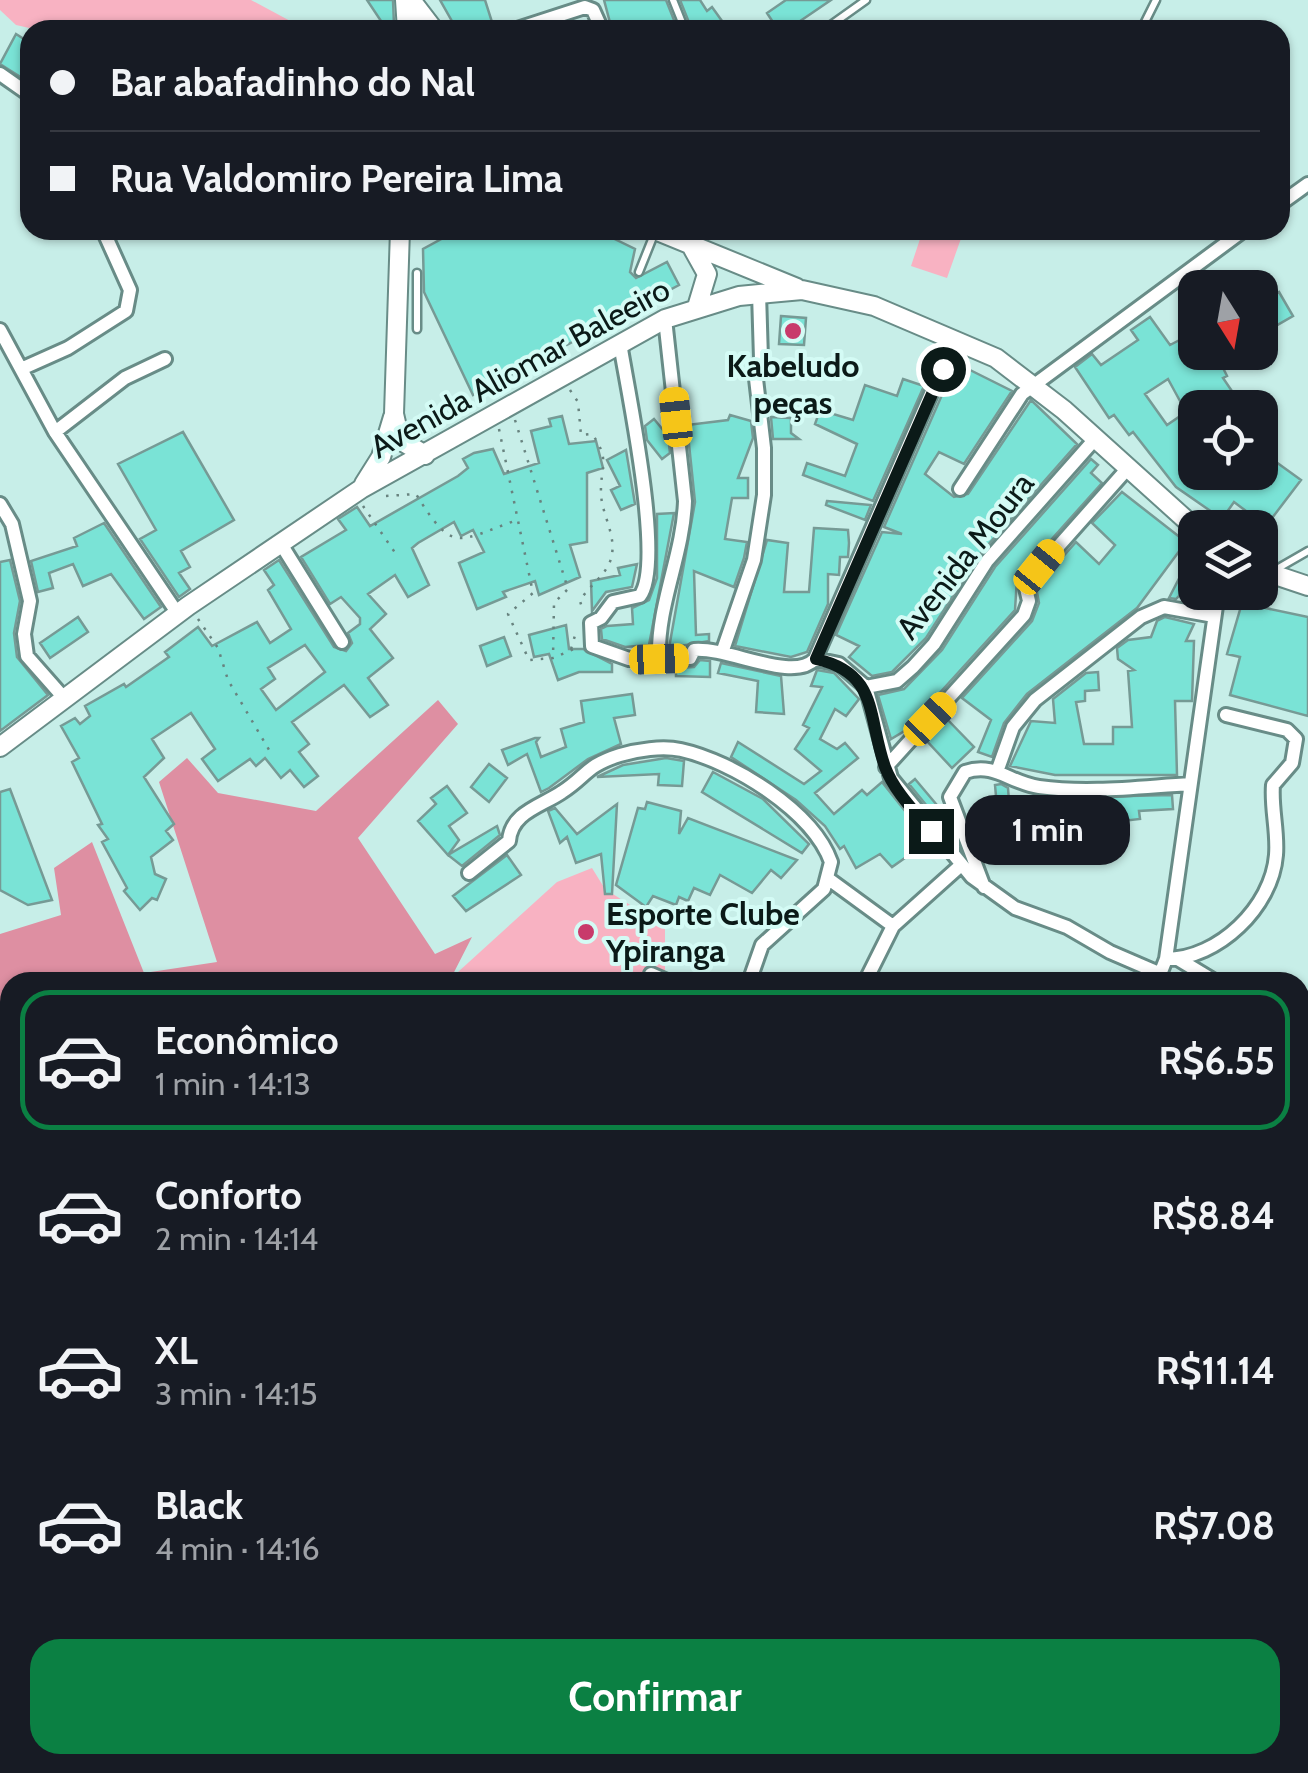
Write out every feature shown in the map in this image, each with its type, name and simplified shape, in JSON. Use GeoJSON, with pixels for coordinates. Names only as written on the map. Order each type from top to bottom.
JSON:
{"type":"FeatureCollection","features":[{"type":"Feature","properties":{"kind":"main road"},"geometry":{"type":"LineString","coordinates":[[408,0],[425,20]]}},
{"type":"Feature","properties":{"kind":"main road"},"geometry":{"type":"LineString","coordinates":[[357,491],[381,457],[394,414],[400,240]]}},
{"type":"Feature","properties":{"kind":"main road"},"geometry":{"type":"LineString","coordinates":[[677,240],[802,290]]}},
{"type":"Feature","properties":{"kind":"main road"},"geometry":{"type":"LineString","coordinates":[[692,247],[707,274],[697,306]]}},
{"type":"Feature","properties":{"kind":"main road","name":"Avenida Aliomar Baleeiro"},"geometry":{"type":"LineString","coordinates":[[0,747],[182,610],[357,491],[664,319],[697,306],[759,293],[802,290],[874,306],[996,358],[1033,384],[1178,513]]}},
{"type":"Feature","properties":{"kind":"main road"},"geometry":{"type":"LineString","coordinates":[[394,414],[400,440],[425,455]]}},
{"type":"Feature","properties":{"kind":"main road"},"geometry":{"type":"LineString","coordinates":[[1278,576],[1308,586]]}},
{"type":"Feature","properties":{"kind":"street"},"geometry":{"type":"LineString","coordinates":[[544,20],[585,6],[593,10],[598,20]]}},
{"type":"Feature","properties":{"kind":"street"},"geometry":{"type":"LineString","coordinates":[[21,369],[68,348],[126,311],[130,290],[107,240]]}},
{"type":"Feature","properties":{"kind":"street"},"geometry":{"type":"LineString","coordinates":[[960,489],[1012,407],[1033,384],[1230,240]]}},
{"type":"Feature","properties":{"kind":"street"},"geometry":{"type":"LineString","coordinates":[[724,650],[754,560],[764,494],[764,448],[754,370],[761,359],[759,293]]}},
{"type":"Feature","properties":{"kind":"street"},"geometry":{"type":"LineString","coordinates":[[659,659],[658,631],[684,527],[685,501],[664,319]]}},
{"type":"Feature","properties":{"kind":"street"},"geometry":{"type":"LineString","coordinates":[[0,330],[56,432],[182,610]]}},
{"type":"Feature","properties":{"kind":"street"},"geometry":{"type":"LineString","coordinates":[[620,343],[644,486],[646,580],[640,596],[613,602],[602,618],[590,623],[592,646],[629,659],[690,658],[694,650],[724,650],[793,670],[808,668],[816,659],[955,339]]}},
{"type":"Feature","properties":{"kind":"street"},"geometry":{"type":"LineString","coordinates":[[56,432],[125,378],[165,359]]}},
{"type":"Feature","properties":{"kind":"street","name":"Avenida Moura"},"geometry":{"type":"LineString","coordinates":[[866,687],[897,681],[934,644],[987,561],[1095,439]]}},
{"type":"Feature","properties":{"kind":"street"},"geometry":{"type":"LineString","coordinates":[[886,767],[1024,615],[1029,601],[1025,584],[1128,468]]}},
{"type":"Feature","properties":{"kind":"street"},"geometry":{"type":"LineString","coordinates":[[0,504],[12,524],[30,601],[24,634],[26,656],[64,698]]}},
{"type":"Feature","properties":{"kind":"street"},"geometry":{"type":"LineString","coordinates":[[281,544],[342,642]]}},
{"type":"Feature","properties":{"kind":"street"},"geometry":{"type":"LineString","coordinates":[[998,769],[1013,727],[1035,700],[1140,617],[1164,607],[1214,616]]}},
{"type":"Feature","properties":{"kind":"street"},"geometry":{"type":"LineString","coordinates":[[1163,972],[1172,959],[1190,784],[1215,610]]}},
{"type":"Feature","properties":{"kind":"street"},"geometry":{"type":"LineString","coordinates":[[816,659],[839,664],[866,687],[886,767],[898,790],[960,866],[985,890],[1147,972]]}},
{"type":"Feature","properties":{"kind":"street"},"geometry":{"type":"LineString","coordinates":[[1172,959],[1202,951],[1236,929],[1265,895],[1276,856],[1273,785],[1292,763],[1296,739],[1287,730],[1226,715]]}},
{"type":"Feature","properties":{"kind":"street"},"geometry":{"type":"LineString","coordinates":[[468,874],[509,842],[510,830],[522,817],[564,791],[583,770],[623,754],[669,748],[704,758],[766,790],[818,834],[828,853],[830,880],[893,926]]}},
{"type":"Feature","properties":{"kind":"street"},"geometry":{"type":"LineString","coordinates":[[985,890],[953,808],[951,790],[965,772],[998,769],[1012,780],[1044,788],[1190,784]]}},
{"type":"Feature","properties":{"kind":"street"},"geometry":{"type":"LineString","coordinates":[[870,972],[893,926],[960,866]]}},
{"type":"Feature","properties":{"kind":"street"},"geometry":{"type":"LineString","coordinates":[[753,972],[762,945],[830,880]]}},
{"type":"Feature","properties":{"kind":"street"},"geometry":{"type":"LineString","coordinates":[[1172,959],[1197,972]]}},
{"type":"Feature","properties":{"kind":"lane"},"geometry":{"type":"LineString","coordinates":[[838,20],[866,0]]}},
{"type":"Feature","properties":{"kind":"lane"},"geometry":{"type":"LineString","coordinates":[[639,272],[651,240]]}},
{"type":"Feature","properties":{"kind":"lane"},"geometry":{"type":"LineString","coordinates":[[398,303],[417,328],[417,274]]}},
{"type":"Feature","properties":{"kind":"lane"},"geometry":{"type":"LineString","coordinates":[[1278,566],[1307,554]]}},
{"type":"Feature","properties":{"kind":"path"},"geometry":{"type":"LineString","coordinates":[[488,418],[504,434],[503,464],[519,519],[518,537],[533,593],[508,614],[529,660],[553,658],[571,649],[583,611],[580,601],[609,564],[612,536],[601,493],[606,469],[601,446],[592,434],[581,435],[578,402],[561,376]]}},
{"type":"Feature","properties":{"kind":"path"},"geometry":{"type":"LineString","coordinates":[[511,404],[568,588],[554,603],[553,658]]}},
{"type":"Feature","properties":{"kind":"path"},"geometry":{"type":"LineString","coordinates":[[357,491],[387,496],[416,494],[429,519],[445,535],[464,539],[519,519]]}},
{"type":"Feature","properties":{"kind":"path"},"geometry":{"type":"LineString","coordinates":[[357,491],[398,557]]}},
{"type":"Feature","properties":{"kind":"path"},"geometry":{"type":"LineString","coordinates":[[182,610],[218,648],[228,680],[272,756]]}},
{"type":"Feature","properties":{"kind":"shaded area"},"geometry":{"type":"Polygon","coordinates":[[[0,0],[251,0],[288,20],[20,20],[20,26],[0,10],[0,0]]]}},
{"type":"Feature","properties":{"kind":"shaded area"},"geometry":{"type":"Polygon","coordinates":[[[920,240],[960,240],[947,278],[911,266],[920,240]]]}},
{"type":"Feature","properties":{"kind":"shaded area"},"geometry":{"type":"Polygon","coordinates":[[[438,700],[458,724],[358,838],[435,954],[472,937],[454,972],[151,972],[217,962],[159,782],[187,758],[218,793],[316,811],[438,700]]]}},
{"type":"Feature","properties":{"kind":"shaded area"},"geometry":{"type":"Polygon","coordinates":[[[92,842],[144,972],[0,972],[0,934],[61,915],[54,868],[92,842]]]}},
{"type":"Feature","properties":{"kind":"shaded area","name":"Esporte Clube Ypiranga"},"geometry":{"type":"Polygon","coordinates":[[[592,868],[605,889],[646,915],[650,908],[658,910],[665,923],[665,972],[458,972],[557,882],[592,868]]]}},
{"type":"Feature","properties":{"kind":"building"},"geometry":{"type":"Polygon","coordinates":[[[367,0],[393,0],[394,20],[380,20],[367,0]]]}},
{"type":"Feature","properties":{"kind":"building"},"geometry":{"type":"Polygon","coordinates":[[[440,0],[485,0],[491,20],[451,20],[440,0]]]}},
{"type":"Feature","properties":{"kind":"building"},"geometry":{"type":"Polygon","coordinates":[[[604,0],[666,0],[674,20],[609,20],[604,0]]]}},
{"type":"Feature","properties":{"kind":"building"},"geometry":{"type":"Polygon","coordinates":[[[680,0],[700,0],[707,11],[712,7],[721,20],[688,20],[680,0]]]}},
{"type":"Feature","properties":{"kind":"building"},"geometry":{"type":"Polygon","coordinates":[[[786,0],[831,0],[802,20],[772,20],[767,13],[786,0]]]}},
{"type":"Feature","properties":{"kind":"building"},"geometry":{"type":"Polygon","coordinates":[[[16,34],[20,37],[20,77],[0,64],[16,34]]]}},
{"type":"Feature","properties":{"kind":"building"},"geometry":{"type":"Polygon","coordinates":[[[440,240],[617,240],[635,249],[630,272],[636,278],[667,262],[679,285],[473,395],[424,292],[423,249],[440,240]]]}},
{"type":"Feature","properties":{"kind":"building"},"geometry":{"type":"Polygon","coordinates":[[[1278,293],[1293,316],[1278,325],[1278,293]]]}},
{"type":"Feature","properties":{"kind":"building","name":"Kabeludo peças"},"geometry":{"type":"Polygon","coordinates":[[[781,316],[806,318],[804,345],[779,344],[781,316]]]}},
{"type":"Feature","properties":{"kind":"building"},"geometry":{"type":"Polygon","coordinates":[[[1150,317],[1170,345],[1178,341],[1178,370],[1224,370],[1227,376],[1223,378],[1231,390],[1178,390],[1178,397],[1168,379],[1145,394],[1167,425],[1178,417],[1178,488],[1133,432],[1129,435],[1114,415],[1109,418],[1075,367],[1092,354],[1101,365],[1138,340],[1131,330],[1150,317]]]}},
{"type":"Feature","properties":{"kind":"building"},"geometry":{"type":"Polygon","coordinates":[[[956,363],[1012,391],[964,464],[939,452],[925,474],[954,497],[968,494],[1031,400],[1077,444],[980,554],[926,638],[892,672],[872,676],[849,657],[859,646],[836,635],[882,532],[902,534],[884,527],[956,363]]]}},
{"type":"Feature","properties":{"kind":"building"},"geometry":{"type":"Polygon","coordinates":[[[903,379],[924,386],[873,501],[803,475],[807,463],[845,476],[857,444],[815,424],[820,410],[853,420],[865,385],[897,396],[903,379]]]}},
{"type":"Feature","properties":{"kind":"building"},"geometry":{"type":"Polygon","coordinates":[[[730,415],[751,421],[753,438],[738,478],[748,478],[748,498],[732,498],[725,539],[747,542],[744,558],[734,587],[694,571],[696,635],[709,634],[709,641],[669,648],[695,502],[687,425],[728,420],[730,415]]]}},
{"type":"Feature","properties":{"kind":"building"},"geometry":{"type":"Polygon","coordinates":[[[562,416],[569,444],[596,441],[603,468],[587,473],[587,542],[570,545],[580,577],[539,595],[535,581],[503,592],[506,597],[477,609],[459,563],[484,552],[473,530],[461,536],[454,522],[418,543],[412,548],[429,585],[408,597],[395,575],[368,594],[386,614],[370,629],[393,658],[368,678],[388,705],[370,717],[344,685],[292,722],[309,744],[299,752],[318,776],[304,787],[290,770],[281,778],[265,758],[256,766],[250,759],[218,781],[202,759],[215,749],[191,713],[152,739],[164,758],[144,777],[174,824],[166,831],[173,840],[151,857],[155,874],[166,879],[157,900],[152,898],[140,910],[124,891],[127,888],[102,842],[108,839],[98,825],[102,824],[72,762],[79,758],[61,726],[75,718],[80,724],[90,716],[85,706],[124,684],[126,687],[169,657],[165,652],[198,627],[212,646],[257,622],[270,643],[291,629],[268,590],[274,585],[264,570],[279,560],[334,647],[346,651],[352,643],[348,633],[360,624],[360,618],[341,597],[330,604],[301,557],[346,530],[338,519],[357,507],[370,526],[458,476],[468,468],[463,459],[474,453],[493,449],[504,474],[539,463],[531,431],[551,426],[549,419],[562,416]],[[305,645],[268,668],[275,679],[261,689],[276,710],[325,672],[305,645]]]}},
{"type":"Feature","properties":{"kind":"building"},"geometry":{"type":"Polygon","coordinates":[[[771,417],[791,418],[791,433],[799,439],[773,439],[771,417]]]}},
{"type":"Feature","properties":{"kind":"building"},"geometry":{"type":"Polygon","coordinates":[[[654,419],[668,436],[670,453],[662,459],[647,440],[645,426],[654,419]]]}},
{"type":"Feature","properties":{"kind":"building"},"geometry":{"type":"Polygon","coordinates":[[[183,432],[234,520],[181,551],[190,567],[179,573],[190,589],[179,597],[140,539],[156,530],[118,464],[183,432]]]}},
{"type":"Feature","properties":{"kind":"building"},"geometry":{"type":"Polygon","coordinates":[[[626,450],[635,504],[621,510],[611,490],[620,486],[607,460],[626,450]]]}},
{"type":"Feature","properties":{"kind":"building"},"geometry":{"type":"Polygon","coordinates":[[[1091,459],[1098,465],[1091,473],[1102,483],[1017,578],[1015,610],[906,730],[891,739],[878,695],[904,689],[942,650],[995,567],[1091,459]]]}},
{"type":"Feature","properties":{"kind":"building"},"geometry":{"type":"Polygon","coordinates":[[[1278,463],[1301,480],[1278,510],[1245,510],[1234,502],[1228,510],[1209,510],[1180,490],[1278,490],[1278,463]]]}},
{"type":"Feature","properties":{"kind":"building"},"geometry":{"type":"Polygon","coordinates":[[[1122,492],[1178,536],[1178,553],[1137,608],[1027,694],[1004,723],[992,757],[978,752],[991,720],[962,698],[1032,621],[1039,603],[1036,587],[1076,542],[1099,564],[1115,545],[1092,523],[1122,492]]]}},
{"type":"Feature","properties":{"kind":"building"},"geometry":{"type":"Polygon","coordinates":[[[827,501],[871,505],[865,520],[826,505],[827,501]]]}},
{"type":"Feature","properties":{"kind":"building"},"geometry":{"type":"Polygon","coordinates":[[[674,513],[649,645],[625,647],[602,639],[601,629],[633,624],[632,608],[649,600],[657,578],[657,514],[674,513]]]}},
{"type":"Feature","properties":{"kind":"building"},"geometry":{"type":"Polygon","coordinates":[[[104,523],[161,607],[144,619],[111,574],[83,586],[73,564],[49,573],[53,588],[38,592],[31,561],[77,546],[74,538],[104,523]]]}},
{"type":"Feature","properties":{"kind":"building"},"geometry":{"type":"Polygon","coordinates":[[[814,528],[848,530],[849,543],[848,557],[840,557],[839,575],[828,574],[828,604],[807,652],[791,657],[735,646],[767,540],[788,543],[784,592],[809,592],[814,528]]]}},
{"type":"Feature","properties":{"kind":"building"},"geometry":{"type":"Polygon","coordinates":[[[10,560],[20,601],[14,633],[17,657],[48,695],[0,731],[0,562],[10,560]]]}},
{"type":"Feature","properties":{"kind":"building"},"geometry":{"type":"Polygon","coordinates":[[[637,564],[632,587],[606,592],[592,611],[591,581],[620,575],[618,568],[637,564]]]}},
{"type":"Feature","properties":{"kind":"building"},"geometry":{"type":"Polygon","coordinates":[[[1178,581],[1178,597],[1169,598],[1178,581]]]}},
{"type":"Feature","properties":{"kind":"building"},"geometry":{"type":"Polygon","coordinates":[[[1240,610],[1275,610],[1308,617],[1308,716],[1230,695],[1240,657],[1227,654],[1240,610]]]}},
{"type":"Feature","properties":{"kind":"building"},"geometry":{"type":"Polygon","coordinates":[[[78,617],[88,632],[50,658],[40,643],[78,617]]]}},
{"type":"Feature","properties":{"kind":"building"},"geometry":{"type":"Polygon","coordinates":[[[1165,617],[1194,624],[1186,641],[1194,641],[1192,701],[1175,701],[1177,775],[1055,775],[1010,766],[1031,721],[1055,723],[1053,699],[1086,673],[1098,672],[1099,690],[1085,691],[1085,701],[1076,702],[1084,744],[1113,744],[1113,727],[1132,727],[1128,671],[1134,670],[1118,659],[1117,648],[1128,640],[1151,637],[1157,621],[1165,617]]]}},
{"type":"Feature","properties":{"kind":"building"},"geometry":{"type":"Polygon","coordinates":[[[566,625],[569,649],[583,649],[612,664],[612,672],[579,672],[558,680],[549,654],[534,657],[529,635],[566,625]]]}},
{"type":"Feature","properties":{"kind":"building"},"geometry":{"type":"Polygon","coordinates":[[[504,637],[511,656],[487,666],[480,646],[504,637]]]}},
{"type":"Feature","properties":{"kind":"building"},"geometry":{"type":"Polygon","coordinates":[[[700,660],[710,661],[710,677],[676,676],[676,668],[694,667],[700,660]]]}},
{"type":"Feature","properties":{"kind":"building"},"geometry":{"type":"Polygon","coordinates":[[[721,663],[781,676],[784,714],[756,712],[758,681],[718,673],[721,663]]]}},
{"type":"Feature","properties":{"kind":"building"},"geometry":{"type":"Polygon","coordinates":[[[817,670],[834,673],[859,699],[846,716],[835,709],[820,739],[837,749],[845,743],[858,758],[815,793],[834,814],[862,790],[867,795],[882,782],[929,841],[892,867],[880,854],[856,868],[844,846],[840,849],[825,826],[796,800],[731,757],[738,742],[804,784],[821,771],[795,749],[809,728],[803,725],[822,687],[811,686],[817,670]]]}},
{"type":"Feature","properties":{"kind":"building"},"geometry":{"type":"Polygon","coordinates":[[[632,694],[635,715],[614,718],[621,744],[588,759],[549,788],[541,792],[527,754],[508,765],[502,750],[535,738],[539,738],[536,742],[541,757],[566,747],[561,729],[584,722],[581,701],[632,694]]]}},
{"type":"Feature","properties":{"kind":"building"},"geometry":{"type":"Polygon","coordinates":[[[945,717],[974,747],[952,768],[925,739],[945,717]]]}},
{"type":"Feature","properties":{"kind":"building"},"geometry":{"type":"Polygon","coordinates":[[[666,758],[684,761],[682,786],[658,785],[659,774],[597,777],[623,765],[666,758]]]}},
{"type":"Feature","properties":{"kind":"building"},"geometry":{"type":"Polygon","coordinates":[[[489,764],[507,778],[489,802],[471,787],[489,764]]]}},
{"type":"Feature","properties":{"kind":"building"},"geometry":{"type":"Polygon","coordinates":[[[713,772],[763,799],[809,844],[802,853],[702,792],[713,772]]]}},
{"type":"Feature","properties":{"kind":"building"},"geometry":{"type":"Polygon","coordinates":[[[915,779],[947,817],[949,833],[909,784],[915,779]]]}},
{"type":"Feature","properties":{"kind":"building"},"geometry":{"type":"Polygon","coordinates":[[[995,785],[1008,788],[1009,801],[1018,803],[1043,798],[1172,795],[1173,809],[1139,811],[1140,819],[1096,824],[1097,832],[1081,834],[1079,824],[1026,834],[1009,834],[1007,824],[973,829],[970,811],[997,807],[995,785]]]}},
{"type":"Feature","properties":{"kind":"building"},"geometry":{"type":"Polygon","coordinates":[[[447,786],[467,813],[449,826],[459,840],[448,855],[418,821],[436,804],[431,798],[447,786]]]}},
{"type":"Feature","properties":{"kind":"building"},"geometry":{"type":"Polygon","coordinates":[[[10,789],[52,900],[28,905],[0,890],[0,792],[10,789]]]}},
{"type":"Feature","properties":{"kind":"building"},"geometry":{"type":"Polygon","coordinates":[[[647,802],[681,811],[679,834],[688,818],[797,860],[781,878],[771,870],[752,893],[720,875],[710,895],[694,888],[688,901],[679,897],[676,905],[653,896],[646,907],[616,885],[638,808],[645,809],[647,802]]]}},
{"type":"Feature","properties":{"kind":"building"},"geometry":{"type":"Polygon","coordinates":[[[617,804],[612,894],[605,894],[601,854],[576,863],[567,837],[560,843],[548,811],[555,808],[577,834],[617,804]]]}},
{"type":"Feature","properties":{"kind":"building"},"geometry":{"type":"Polygon","coordinates":[[[497,826],[500,835],[462,866],[448,855],[497,826]]]}},
{"type":"Feature","properties":{"kind":"building"},"geometry":{"type":"Polygon","coordinates":[[[507,855],[521,875],[466,911],[453,896],[507,855]]]}},
{"type":"Feature","properties":{"kind":"place","name":"Kabeludo peças"},"geometry":{"type":"Point","coordinates":[793,331]}},
{"type":"Feature","properties":{"kind":"place","name":"Esporte Clube Ypiranga"},"geometry":{"type":"Point","coordinates":[586,932]}},
{"type":"Feature","properties":{"kind":"route"},"geometry":{"type":"LineString","coordinates":[[931,831],[898,790],[886,767],[866,687],[839,664],[816,659],[894,474],[920,429],[943,369]]}}]}
